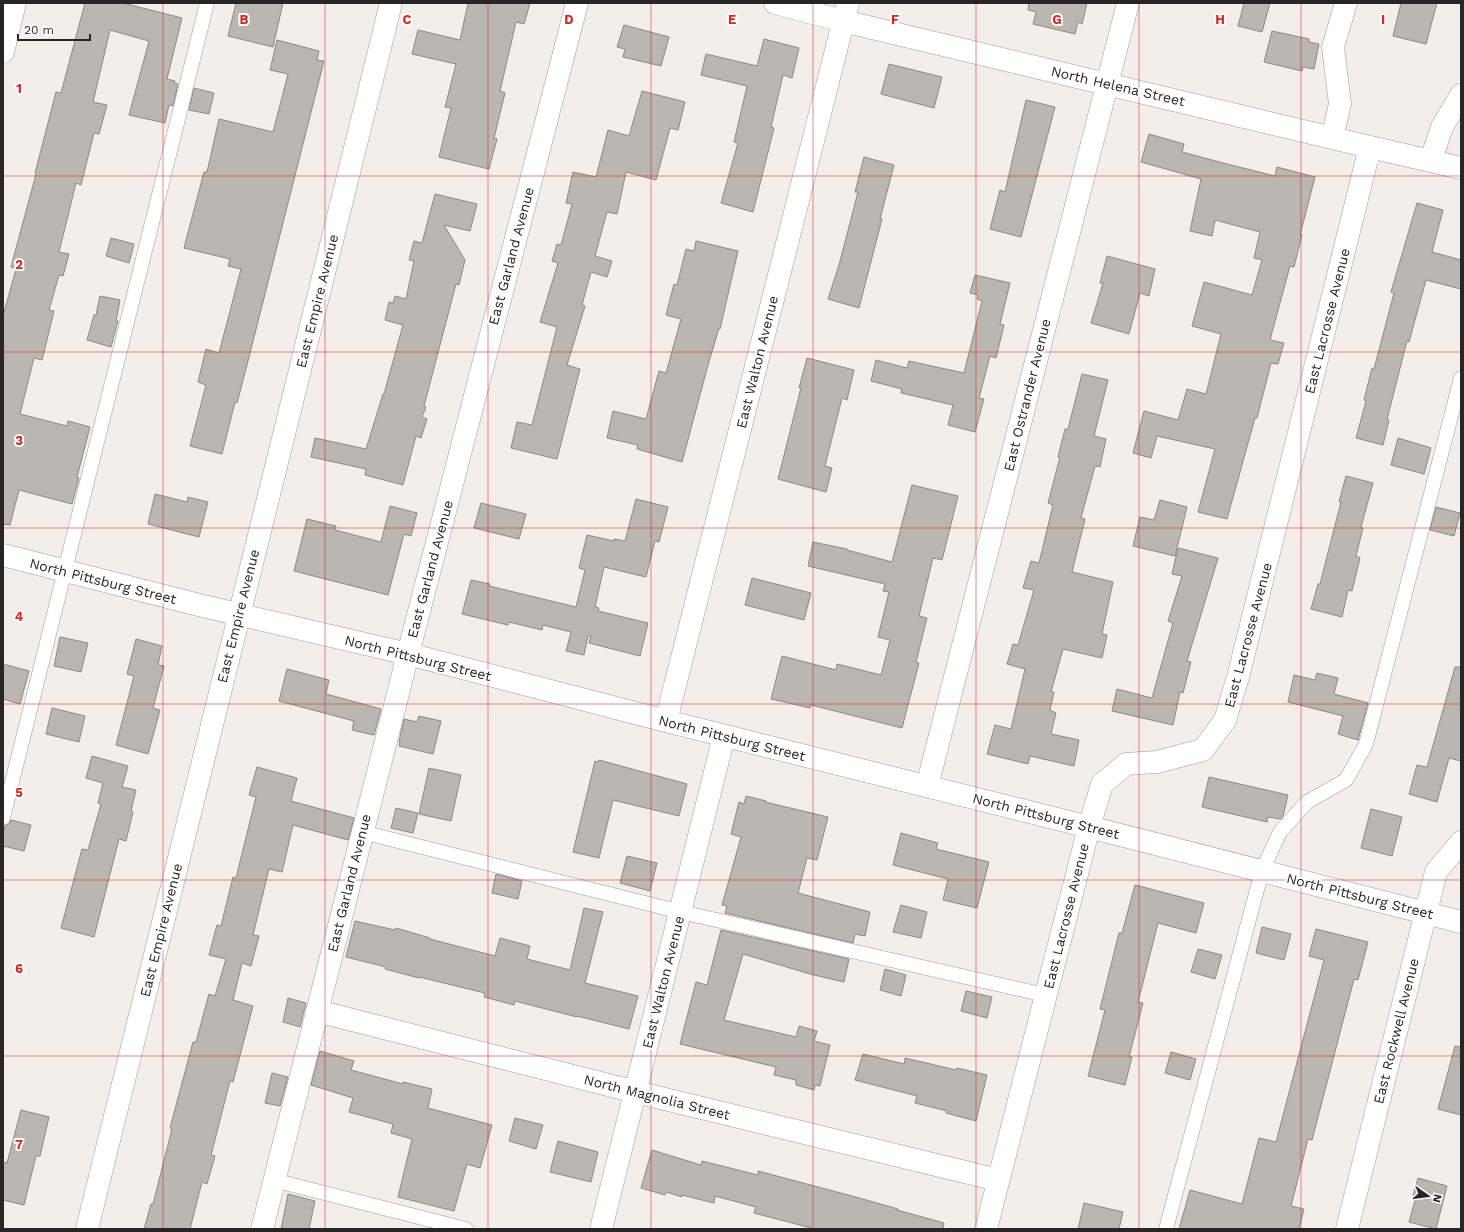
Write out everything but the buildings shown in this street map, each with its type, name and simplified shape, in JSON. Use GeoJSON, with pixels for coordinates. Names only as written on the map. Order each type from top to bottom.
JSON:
{"type":"FeatureCollection","features":[{"type":"Feature","properties":{"kind":"street"},"geometry":{"type":"LineString","coordinates":[[3,52],[15,3]]}},
{"type":"Feature","properties":{"kind":"street","name":"East Empire Avenue"},"geometry":{"type":"LineString","coordinates":[[87,1229],[391,3]]}},
{"type":"Feature","properties":{"kind":"street","name":"East Garland Avenue"},"geometry":{"type":"LineString","coordinates":[[262,1229],[362,832],[577,3]]}},
{"type":"Feature","properties":{"kind":"street","name":"North Helena Street"},"geometry":{"type":"LineString","coordinates":[[775,3],[846,12],[1106,84],[1461,168]]}},
{"type":"Feature","properties":{"kind":"street","name":"East Ostrander Avenue"},"geometry":{"type":"LineString","coordinates":[[927,786],[1128,3]]}},
{"type":"Feature","properties":{"kind":"street"},"geometry":{"type":"LineString","coordinates":[[1332,138],[1340,104],[1333,47],[1346,3]]}},
{"type":"Feature","properties":{"kind":"street","name":"East Walton Avenue"},"geometry":{"type":"LineString","coordinates":[[666,721],[846,12]]}},
{"type":"Feature","properties":{"kind":"street"},"geometry":{"type":"LineString","coordinates":[[1432,160],[1442,127],[1461,95]]}},
{"type":"Feature","properties":{"kind":"street","name":"East Lacrosse Avenue"},"geometry":{"type":"LineString","coordinates":[[986,1229],[1045,995],[1089,827],[1102,784],[1126,764],[1157,762],[1203,750],[1225,720],[1238,677],[1370,147]]}},
{"type":"Feature","properties":{"kind":"street","name":"North Pittsburg Street"},"geometry":{"type":"LineString","coordinates":[[3,555],[239,614],[408,654],[724,736],[1461,922]]}},
{"type":"Feature","properties":{"kind":"street","name":"East Walton Avenue"},"geometry":{"type":"LineString","coordinates":[[602,1229],[724,736]]}},
{"type":"Feature","properties":{"kind":"street","name":"East Rockwell Avenue"},"geometry":{"type":"LineString","coordinates":[[1347,1229],[1436,872],[1461,842]]}},
{"type":"Feature","properties":{"kind":"street","name":"North Magnolia Street"},"geometry":{"type":"LineString","coordinates":[[317,1010],[636,1092],[998,1180]]}},
{"type":"Feature","properties":{"kind":"lane"},"geometry":{"type":"LineString","coordinates":[[3,818],[207,3]]}},
{"type":"Feature","properties":{"kind":"lane"},"geometry":{"type":"LineString","coordinates":[[1166,1229],[1262,871],[1280,832],[1307,802],[1346,780],[1366,744],[1461,378]]}},
{"type":"Feature","properties":{"kind":"lane"},"geometry":{"type":"LineString","coordinates":[[362,832],[680,912],[1045,995]]}},
{"type":"Feature","properties":{"kind":"lane"},"geometry":{"type":"LineString","coordinates":[[274,1180],[466,1229]]}}]}
